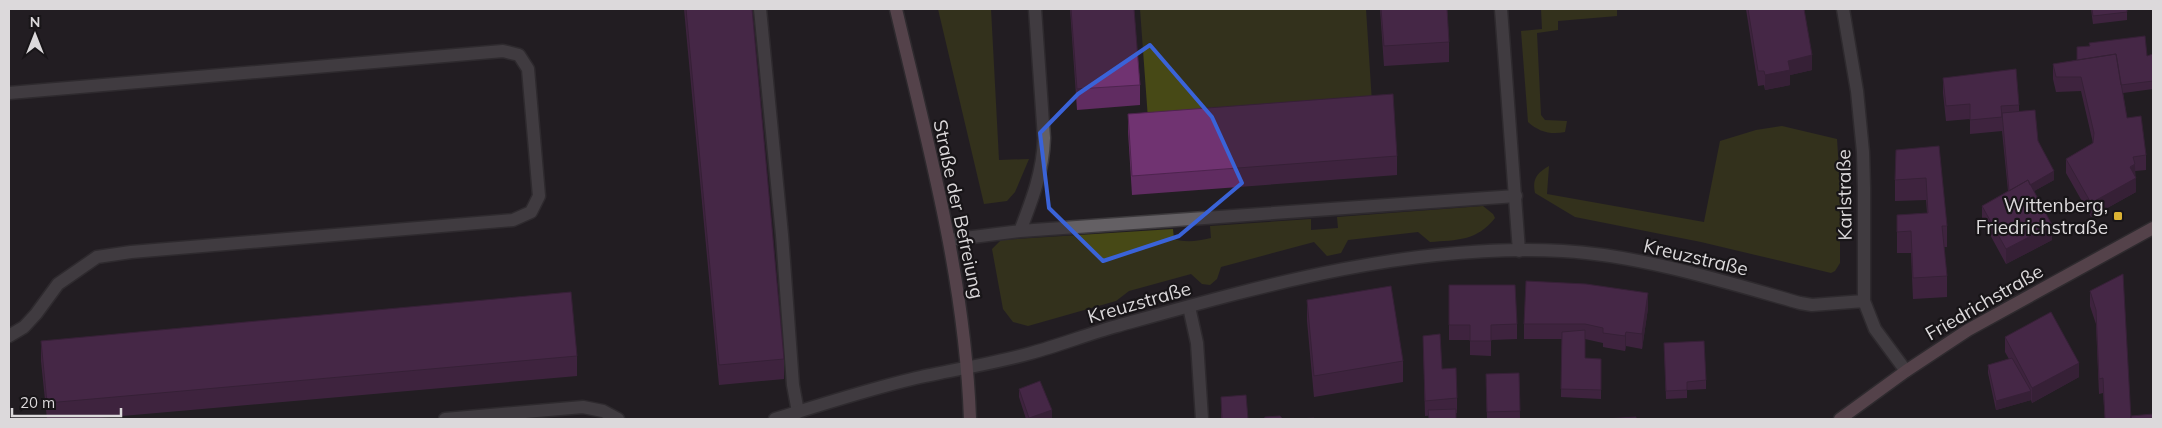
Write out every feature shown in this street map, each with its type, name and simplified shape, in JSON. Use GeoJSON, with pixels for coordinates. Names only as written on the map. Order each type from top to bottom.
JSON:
{"type":"FeatureCollection","features":[{"type":"Feature","properties":{"kind":"street"},"geometry":{"type":"LineString","coordinates":[[760,9],[782,235],[793,385],[798,412]]}},
{"type":"Feature","properties":{"kind":"street","name":"Straße der Befreiung"},"geometry":{"type":"LineString","coordinates":[[896,9],[958,284],[968,367],[970,419]]}},
{"type":"Feature","properties":{"kind":"street"},"geometry":{"type":"LineString","coordinates":[[1020,231],[1040,178],[1044,159],[1035,9]]}},
{"type":"Feature","properties":{"kind":"street"},"geometry":{"type":"LineString","coordinates":[[1501,9],[1519,251]]}},
{"type":"Feature","properties":{"kind":"street","name":"Karlstraße"},"geometry":{"type":"LineString","coordinates":[[1843,9],[1857,91],[1863,152],[1864,301],[1875,329],[1906,371]]}},
{"type":"Feature","properties":{"kind":"street"},"geometry":{"type":"LineString","coordinates":[[9,93],[503,50],[518,55],[528,69],[539,196],[531,212],[512,220],[131,252],[97,257],[58,284],[24,327],[9,336]]}},
{"type":"Feature","properties":{"kind":"street"},"geometry":{"type":"LineString","coordinates":[[949,240],[1020,231],[1516,196]]}},
{"type":"Feature","properties":{"kind":"street","name":"Friedrichstraße"},"geometry":{"type":"LineString","coordinates":[[1840,419],[1906,371],[1968,330],[2153,228]]}},
{"type":"Feature","properties":{"kind":"street","name":"Kreuzstraße"},"geometry":{"type":"LineString","coordinates":[[775,419],[899,383],[1030,354],[1117,326],[1321,273],[1481,251],[1564,251],[1677,270],[1800,303],[1826,304],[1864,301]]}},
{"type":"Feature","properties":{"kind":"street"},"geometry":{"type":"LineString","coordinates":[[1189,307],[1197,343],[1202,419]]}},
{"type":"Feature","properties":{"kind":"street"},"geometry":{"type":"LineString","coordinates":[[445,419],[583,407],[603,411],[618,419]]}},
{"type":"Feature","properties":{"kind":"highlighted area"},"geometry":{"type":"Polygon","coordinates":[[[1150,45],[1212,117],[1242,183],[1179,236],[1103,261],[1049,208],[1040,133],[1078,94],[1150,45]]]}},
{"type":"Feature","properties":{"kind":"shaded area"},"geometry":{"type":"Polygon","coordinates":[[[938,9],[991,9],[999,160],[1029,159],[1015,192],[1007,201],[984,204],[938,9]]]}},
{"type":"Feature","properties":{"kind":"shaded area"},"geometry":{"type":"Polygon","coordinates":[[[1140,9],[1366,9],[1372,103],[1148,119],[1140,9]]]}},
{"type":"Feature","properties":{"kind":"shaded area"},"geometry":{"type":"Polygon","coordinates":[[[1541,9],[1617,9],[1617,16],[1558,21],[1558,30],[1537,33],[1541,115],[1545,120],[1567,121],[1565,132],[1545,132],[1528,122],[1521,31],[1542,29],[1541,9]]]}},
{"type":"Feature","properties":{"kind":"shaded area"},"geometry":{"type":"Polygon","coordinates":[[[1782,126],[1837,139],[1840,185],[1840,263],[1835,271],[1831,273],[1701,242],[1575,217],[1535,193],[1534,184],[1536,177],[1549,166],[1547,194],[1704,222],[1720,141],[1756,130],[1782,126]]]}},
{"type":"Feature","properties":{"kind":"shaded area"},"geometry":{"type":"Polygon","coordinates":[[[1483,206],[1495,218],[1481,231],[1466,238],[1430,242],[1418,232],[1348,240],[1341,253],[1327,256],[1314,242],[1221,267],[1217,279],[1210,285],[1202,284],[1191,274],[1129,291],[1116,301],[1028,326],[1013,322],[1003,309],[992,249],[1001,240],[1173,229],[1174,239],[1192,241],[1211,238],[1210,226],[1311,219],[1311,230],[1338,228],[1337,217],[1483,206]]]}},
{"type":"Feature","properties":{"kind":"building"},"geometry":{"type":"Polygon","coordinates":[[[686,9],[752,9],[784,359],[719,365],[686,9]]]}},
{"type":"Feature","properties":{"kind":"building"},"geometry":{"type":"Polygon","coordinates":[[[1071,9],[1134,9],[1140,85],[1077,89],[1071,9]]]}},
{"type":"Feature","properties":{"kind":"building"},"geometry":{"type":"Polygon","coordinates":[[[1381,9],[1447,9],[1449,42],[1384,46],[1381,9]]]}},
{"type":"Feature","properties":{"kind":"building"},"geometry":{"type":"Polygon","coordinates":[[[1748,9],[1804,9],[1812,55],[1788,61],[1790,70],[1765,75],[1764,71],[1758,71],[1748,9]]]}},
{"type":"Feature","properties":{"kind":"building"},"geometry":{"type":"Polygon","coordinates":[[[2092,9],[2127,9],[2127,12],[2093,16],[2092,9]]]}},
{"type":"Feature","properties":{"kind":"building"},"geometry":{"type":"Polygon","coordinates":[[[2145,36],[2147,56],[2153,54],[2153,81],[2121,85],[2116,54],[2077,60],[2077,47],[2090,46],[2089,43],[2145,36]]]}},
{"type":"Feature","properties":{"kind":"building"},"geometry":{"type":"Polygon","coordinates":[[[2116,54],[2127,118],[2141,116],[2146,155],[2133,157],[2135,164],[2130,167],[2136,178],[2091,203],[2066,159],[2093,143],[2094,133],[2081,77],[2056,77],[2053,64],[2116,54]]]}},
{"type":"Feature","properties":{"kind":"building"},"geometry":{"type":"Polygon","coordinates":[[[2016,69],[2019,105],[2001,106],[2002,117],[1970,120],[1970,104],[1946,106],[1943,78],[2016,69]]]}},
{"type":"Feature","properties":{"kind":"building"},"geometry":{"type":"Polygon","coordinates":[[[1393,94],[1397,156],[1132,176],[1128,114],[1393,94]]]}},
{"type":"Feature","properties":{"kind":"building"},"geometry":{"type":"Polygon","coordinates":[[[2035,110],[2038,141],[2054,171],[2030,185],[2028,180],[2009,191],[2002,113],[2035,110]]]}},
{"type":"Feature","properties":{"kind":"building"},"geometry":{"type":"Polygon","coordinates":[[[1939,146],[1947,226],[1942,226],[1947,276],[1913,278],[1911,231],[1897,232],[1897,215],[1928,213],[1926,178],[1895,180],[1896,150],[1939,146]]]}},
{"type":"Feature","properties":{"kind":"building"},"geometry":{"type":"Polygon","coordinates":[[[2028,180],[2052,225],[2006,249],[1982,206],[2028,180]]]}},
{"type":"Feature","properties":{"kind":"building"},"geometry":{"type":"Polygon","coordinates":[[[2123,274],[2131,419],[2105,419],[2103,378],[2099,379],[2096,310],[2090,291],[2123,274]]]}},
{"type":"Feature","properties":{"kind":"building"},"geometry":{"type":"Polygon","coordinates":[[[1526,281],[1586,284],[1648,293],[1642,334],[1626,332],[1625,336],[1603,333],[1603,328],[1585,324],[1524,324],[1526,281]]]}},
{"type":"Feature","properties":{"kind":"building"},"geometry":{"type":"Polygon","coordinates":[[[1449,285],[1515,285],[1517,324],[1491,325],[1491,341],[1470,341],[1470,325],[1449,325],[1449,285]]]}},
{"type":"Feature","properties":{"kind":"building"},"geometry":{"type":"Polygon","coordinates":[[[1391,286],[1403,361],[1314,376],[1307,300],[1391,286]]]}},
{"type":"Feature","properties":{"kind":"building"},"geometry":{"type":"Polygon","coordinates":[[[571,292],[577,356],[47,403],[41,341],[571,292]]]}},
{"type":"Feature","properties":{"kind":"building"},"geometry":{"type":"Polygon","coordinates":[[[2051,312],[2079,363],[2032,388],[2005,337],[2051,312]]]}},
{"type":"Feature","properties":{"kind":"building"},"geometry":{"type":"Polygon","coordinates":[[[1585,330],[1585,358],[1601,359],[1601,390],[1561,389],[1562,332],[1585,330]]]}},
{"type":"Feature","properties":{"kind":"building"},"geometry":{"type":"Polygon","coordinates":[[[1440,334],[1442,369],[1456,368],[1457,398],[1425,401],[1423,336],[1440,334]]]}},
{"type":"Feature","properties":{"kind":"building"},"geometry":{"type":"Polygon","coordinates":[[[1704,341],[1706,380],[1687,382],[1687,390],[1666,391],[1664,343],[1704,341]]]}},
{"type":"Feature","properties":{"kind":"building"},"geometry":{"type":"Polygon","coordinates":[[[2012,358],[2031,391],[1996,401],[1988,365],[2012,358]]]}},
{"type":"Feature","properties":{"kind":"building"},"geometry":{"type":"Polygon","coordinates":[[[1519,373],[1520,411],[1487,412],[1486,374],[1519,373]]]}},
{"type":"Feature","properties":{"kind":"building"},"geometry":{"type":"Polygon","coordinates":[[[1040,381],[1052,410],[1029,418],[1019,389],[1040,381]]]}},
{"type":"Feature","properties":{"kind":"building"},"geometry":{"type":"Polygon","coordinates":[[[1246,395],[1248,419],[1222,419],[1221,397],[1246,395]]]}},
{"type":"Feature","properties":{"kind":"building"},"geometry":{"type":"Polygon","coordinates":[[[1456,409],[1456,419],[1429,419],[1428,410],[1456,409]]]}},
{"type":"Feature","properties":{"kind":"building"},"geometry":{"type":"Polygon","coordinates":[[[2153,414],[2153,419],[2131,419],[2131,416],[2153,414]]]}},
{"type":"Feature","properties":{"kind":"building"},"geometry":{"type":"Polygon","coordinates":[[[1280,416],[1283,419],[1264,419],[1265,417],[1280,416]]]}},
{"type":"Feature","properties":{"kind":"building"},"geometry":{"type":"Polygon","coordinates":[[[1636,417],[1636,419],[1605,419],[1636,417]]]}},
{"type":"Feature","properties":{"kind":"place","name":"Wittenberg, Friedrichstraße"},"geometry":{"type":"Point","coordinates":[2118,216]}}]}
